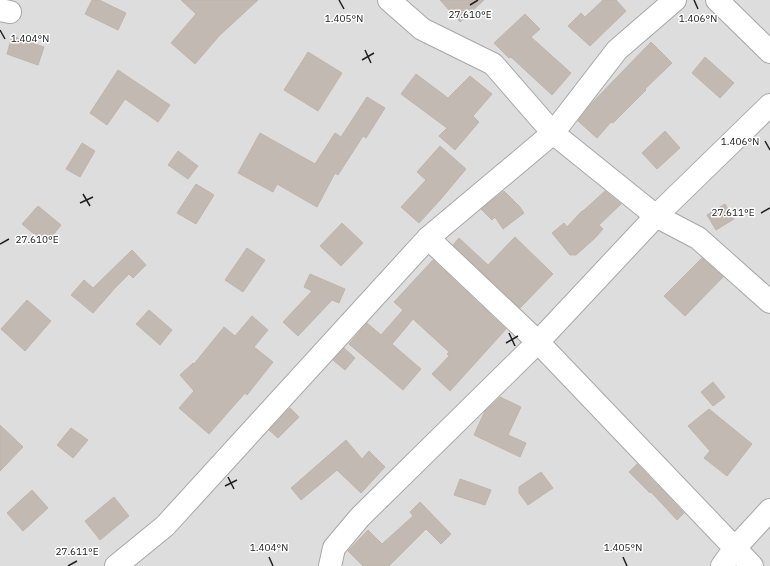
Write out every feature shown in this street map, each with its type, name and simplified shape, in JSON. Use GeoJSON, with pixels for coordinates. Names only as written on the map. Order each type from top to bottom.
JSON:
{"type":"FeatureCollection","features":[{"type":"Feature","properties":{"kind":"street"},"geometry":{"type":"LineString","coordinates":[[389,0],[422,29],[494,64],[553,133],[656,216],[698,238],[770,302]]}},
{"type":"Feature","properties":{"kind":"street"},"geometry":{"type":"LineString","coordinates":[[116,566],[165,526],[428,238],[553,133],[617,50],[675,0]]}},
{"type":"Feature","properties":{"kind":"street"},"geometry":{"type":"LineString","coordinates":[[717,0],[770,52]]}},
{"type":"Feature","properties":{"kind":"street"},"geometry":{"type":"LineString","coordinates":[[330,566],[334,548],[360,517],[538,342],[656,216],[770,105]]}},
{"type":"Feature","properties":{"kind":"street"},"geometry":{"type":"LineString","coordinates":[[428,238],[538,342],[752,566]]}},
{"type":"Feature","properties":{"kind":"street"},"geometry":{"type":"LineString","coordinates":[[722,566],[735,548],[770,510]]}},
{"type":"Feature","properties":{"kind":"shaded area"},"geometry":{"type":"Polygon","coordinates":[[[0,0],[770,0],[770,566],[0,566],[0,0]]]}},
{"type":"Feature","properties":{"kind":"building"},"geometry":{"type":"Polygon","coordinates":[[[92,0],[99,0],[126,13],[118,30],[85,14],[92,0]]]}},
{"type":"Feature","properties":{"kind":"building"},"geometry":{"type":"Polygon","coordinates":[[[181,0],[258,0],[219,36],[195,64],[171,43],[196,14],[181,0]]]}},
{"type":"Feature","properties":{"kind":"building"},"geometry":{"type":"Polygon","coordinates":[[[440,0],[484,0],[460,22],[440,0]]]}},
{"type":"Feature","properties":{"kind":"building"},"geometry":{"type":"Polygon","coordinates":[[[603,0],[616,0],[626,11],[590,46],[568,26],[581,13],[585,17],[603,0]]]}},
{"type":"Feature","properties":{"kind":"building"},"geometry":{"type":"Polygon","coordinates":[[[525,14],[540,29],[531,37],[571,73],[552,95],[494,43],[525,14]]]}},
{"type":"Feature","properties":{"kind":"building"},"geometry":{"type":"Polygon","coordinates":[[[12,36],[44,47],[38,65],[7,54],[12,36]]]}},
{"type":"Feature","properties":{"kind":"building"},"geometry":{"type":"Polygon","coordinates":[[[651,42],[672,63],[613,123],[611,122],[597,138],[578,121],[591,104],[651,42]]]}},
{"type":"Feature","properties":{"kind":"building"},"geometry":{"type":"Polygon","coordinates":[[[308,52],[342,73],[318,111],[284,90],[308,52]]]}},
{"type":"Feature","properties":{"kind":"building"},"geometry":{"type":"Polygon","coordinates":[[[705,57],[734,83],[720,98],[692,73],[705,57]]]}},
{"type":"Feature","properties":{"kind":"building"},"geometry":{"type":"Polygon","coordinates":[[[118,70],[170,105],[158,122],[125,99],[107,125],[90,113],[118,70]]]}},
{"type":"Feature","properties":{"kind":"building"},"geometry":{"type":"Polygon","coordinates":[[[416,74],[448,98],[470,76],[492,94],[473,116],[479,122],[455,150],[439,136],[447,128],[401,94],[416,74]]]}},
{"type":"Feature","properties":{"kind":"building"},"geometry":{"type":"Polygon","coordinates":[[[367,97],[385,108],[366,138],[363,136],[338,175],[335,173],[317,207],[277,184],[273,192],[238,173],[260,133],[315,164],[335,133],[341,137],[367,97]]]}},
{"type":"Feature","properties":{"kind":"building"},"geometry":{"type":"Polygon","coordinates":[[[665,131],[680,148],[657,169],[642,153],[665,131]]]}},
{"type":"Feature","properties":{"kind":"building"},"geometry":{"type":"Polygon","coordinates":[[[82,143],[95,151],[80,177],[66,169],[82,143]]]}},
{"type":"Feature","properties":{"kind":"building"},"geometry":{"type":"Polygon","coordinates":[[[440,146],[466,169],[419,223],[401,207],[426,180],[417,172],[440,146]]]}},
{"type":"Feature","properties":{"kind":"building"},"geometry":{"type":"Polygon","coordinates":[[[178,151],[198,166],[188,179],[168,165],[178,151]]]}},
{"type":"Feature","properties":{"kind":"building"},"geometry":{"type":"Polygon","coordinates":[[[196,184],[214,195],[196,224],[177,213],[196,184]]]}},
{"type":"Feature","properties":{"kind":"building"},"geometry":{"type":"Polygon","coordinates":[[[504,191],[524,213],[503,229],[495,217],[492,220],[481,209],[504,191]]]}},
{"type":"Feature","properties":{"kind":"building"},"geometry":{"type":"Polygon","coordinates":[[[605,191],[621,204],[599,225],[603,229],[595,238],[576,255],[570,255],[552,233],[564,223],[567,227],[582,211],[605,191]]]}},
{"type":"Feature","properties":{"kind":"building"},"geometry":{"type":"Polygon","coordinates":[[[725,204],[734,219],[716,230],[707,215],[725,204]]]}},
{"type":"Feature","properties":{"kind":"building"},"geometry":{"type":"Polygon","coordinates":[[[38,206],[61,225],[46,244],[22,224],[38,206]]]}},
{"type":"Feature","properties":{"kind":"building"},"geometry":{"type":"Polygon","coordinates":[[[342,223],[363,243],[341,266],[320,246],[342,223]]]}},
{"type":"Feature","properties":{"kind":"building"},"geometry":{"type":"Polygon","coordinates":[[[515,237],[553,274],[520,308],[453,245],[459,238],[488,265],[515,237]]]}},
{"type":"Feature","properties":{"kind":"building"},"geometry":{"type":"Polygon","coordinates":[[[247,248],[265,260],[243,292],[225,280],[247,248]]]}},
{"type":"Feature","properties":{"kind":"building"},"geometry":{"type":"Polygon","coordinates":[[[132,250],[146,265],[133,278],[129,274],[93,313],[71,295],[84,280],[93,288],[132,250]]]}},
{"type":"Feature","properties":{"kind":"building"},"geometry":{"type":"Polygon","coordinates":[[[702,258],[723,277],[685,316],[664,296],[702,258]]]}},
{"type":"Feature","properties":{"kind":"building"},"geometry":{"type":"Polygon","coordinates":[[[433,260],[506,329],[450,391],[432,374],[449,356],[447,354],[449,352],[413,319],[392,344],[421,369],[403,390],[349,344],[367,323],[381,335],[403,310],[394,302],[433,260]]]}},
{"type":"Feature","properties":{"kind":"building"},"geometry":{"type":"Polygon","coordinates":[[[310,274],[345,289],[339,303],[332,300],[298,336],[283,322],[312,291],[304,287],[310,274]]]}},
{"type":"Feature","properties":{"kind":"building"},"geometry":{"type":"Polygon","coordinates":[[[27,300],[51,321],[25,351],[1,329],[27,300]]]}},
{"type":"Feature","properties":{"kind":"building"},"geometry":{"type":"Polygon","coordinates":[[[149,310],[172,330],[160,345],[136,324],[149,310]]]}},
{"type":"Feature","properties":{"kind":"building"},"geometry":{"type":"Polygon","coordinates":[[[252,316],[268,330],[254,347],[273,362],[247,395],[245,393],[209,434],[179,408],[194,391],[180,375],[193,363],[194,364],[224,327],[235,336],[252,316]]]}},
{"type":"Feature","properties":{"kind":"building"},"geometry":{"type":"Polygon","coordinates":[[[344,348],[355,358],[345,370],[333,360],[344,348]]]}},
{"type":"Feature","properties":{"kind":"building"},"geometry":{"type":"Polygon","coordinates":[[[713,382],[725,397],[713,406],[701,392],[713,382]]]}},
{"type":"Feature","properties":{"kind":"building"},"geometry":{"type":"Polygon","coordinates":[[[500,397],[521,407],[508,435],[526,443],[520,457],[474,435],[485,411],[500,397]]]}},
{"type":"Feature","properties":{"kind":"building"},"geometry":{"type":"Polygon","coordinates":[[[290,408],[299,417],[278,438],[269,430],[290,408]]]}},
{"type":"Feature","properties":{"kind":"building"},"geometry":{"type":"Polygon","coordinates":[[[709,409],[752,444],[727,476],[704,458],[710,451],[688,426],[709,409]]]}},
{"type":"Feature","properties":{"kind":"building"},"geometry":{"type":"Polygon","coordinates":[[[0,425],[23,447],[0,471],[0,425]]]}},
{"type":"Feature","properties":{"kind":"building"},"geometry":{"type":"Polygon","coordinates":[[[71,428],[88,440],[73,458],[57,445],[71,428]]]}},
{"type":"Feature","properties":{"kind":"building"},"geometry":{"type":"Polygon","coordinates":[[[346,440],[362,459],[369,451],[385,467],[361,493],[337,470],[301,500],[291,488],[346,440]]]}},
{"type":"Feature","properties":{"kind":"building"},"geometry":{"type":"Polygon","coordinates":[[[637,464],[684,513],[677,520],[651,492],[650,493],[629,472],[637,464]]]}},
{"type":"Feature","properties":{"kind":"building"},"geometry":{"type":"Polygon","coordinates":[[[541,472],[553,488],[528,505],[519,493],[519,487],[541,472]]]}},
{"type":"Feature","properties":{"kind":"building"},"geometry":{"type":"Polygon","coordinates":[[[460,479],[491,490],[485,505],[454,495],[460,479]]]}},
{"type":"Feature","properties":{"kind":"building"},"geometry":{"type":"Polygon","coordinates":[[[32,490],[48,508],[23,531],[7,513],[32,490]]]}},
{"type":"Feature","properties":{"kind":"building"},"geometry":{"type":"Polygon","coordinates":[[[114,497],[129,516],[100,540],[85,521],[114,497]]]}},
{"type":"Feature","properties":{"kind":"building"},"geometry":{"type":"Polygon","coordinates":[[[420,502],[451,534],[441,544],[426,529],[389,566],[363,566],[348,551],[368,530],[382,544],[413,516],[410,512],[420,502]]]}}]}
